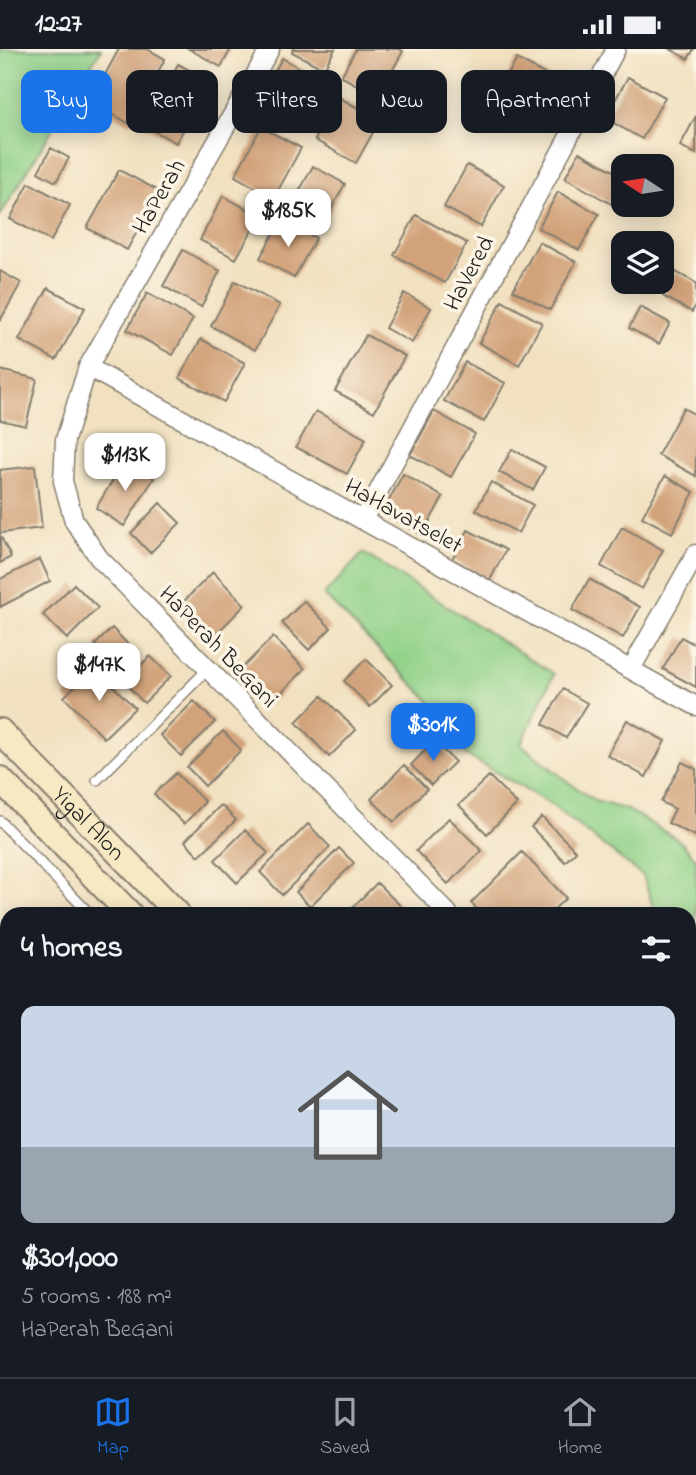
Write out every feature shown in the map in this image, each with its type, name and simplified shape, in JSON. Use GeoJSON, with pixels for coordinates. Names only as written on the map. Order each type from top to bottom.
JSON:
{"type":"FeatureCollection","features":[{"type":"Feature","properties":{"kind":"main road","name":"Yigal Alon"},"geometry":{"type":"LineString","coordinates":[[0,731],[171,907]]}},
{"type":"Feature","properties":{"kind":"main road","name":"Yigal Alon"},"geometry":{"type":"LineString","coordinates":[[0,779],[123,907]]}},
{"type":"Feature","properties":{"kind":"street","name":"HaPerah"},"geometry":{"type":"LineString","coordinates":[[88,367],[270,49]]}},
{"type":"Feature","properties":{"kind":"street","name":"HaVered"},"geometry":{"type":"LineString","coordinates":[[363,520],[616,49]]}},
{"type":"Feature","properties":{"kind":"street","name":"HaHavatselet"},"geometry":{"type":"LineString","coordinates":[[88,367],[696,706]]}},
{"type":"Feature","properties":{"kind":"street","name":"HaPerah BeGani"},"geometry":{"type":"LineString","coordinates":[[88,367],[65,440],[63,481],[74,521],[99,558],[442,907]]}},
{"type":"Feature","properties":{"kind":"street"},"geometry":{"type":"LineString","coordinates":[[631,669],[696,554]]}},
{"type":"Feature","properties":{"kind":"lane"},"geometry":{"type":"LineString","coordinates":[[97,780],[208,669]]}},
{"type":"Feature","properties":{"kind":"lane"},"geometry":{"type":"LineString","coordinates":[[0,821],[83,907]]}},
{"type":"Feature","properties":{"kind":"green space"},"geometry":{"type":"Polygon","coordinates":[[[0,49],[101,49],[88,70],[21,70],[21,133],[50,133],[0,216],[0,49]]]}},
{"type":"Feature","properties":{"kind":"green space"},"geometry":{"type":"Polygon","coordinates":[[[363,553],[554,674],[521,744],[595,801],[628,810],[680,841],[696,859],[696,907],[653,907],[643,876],[550,804],[466,755],[427,698],[324,595],[363,553]]]}},
{"type":"Feature","properties":{"kind":"building"},"geometry":{"type":"Polygon","coordinates":[[[119,49],[147,49],[165,59],[159,70],[126,70],[126,122],[112,114],[112,70],[108,70],[119,49]]]}},
{"type":"Feature","properties":{"kind":"building"},"geometry":{"type":"Polygon","coordinates":[[[189,49],[231,49],[221,67],[189,49]]]}},
{"type":"Feature","properties":{"kind":"building"},"geometry":{"type":"Polygon","coordinates":[[[293,49],[335,49],[324,69],[292,52],[293,49]]]}},
{"type":"Feature","properties":{"kind":"building"},"geometry":{"type":"Polygon","coordinates":[[[356,49],[403,51],[393,70],[356,70],[356,85],[342,74],[356,49]]]}},
{"type":"Feature","properties":{"kind":"building"},"geometry":{"type":"Polygon","coordinates":[[[670,49],[694,49],[688,59],[670,49]]]}},
{"type":"Feature","properties":{"kind":"building"},"geometry":{"type":"Polygon","coordinates":[[[282,58],[303,70],[275,70],[282,58]]]}},
{"type":"Feature","properties":{"kind":"building"},"geometry":{"type":"Polygon","coordinates":[[[517,59],[537,70],[511,70],[517,59]]]}},
{"type":"Feature","properties":{"kind":"building"},"geometry":{"type":"Polygon","coordinates":[[[178,64],[189,70],[175,70],[178,64]]]}},
{"type":"Feature","properties":{"kind":"building"},"geometry":{"type":"Polygon","coordinates":[[[628,77],[665,97],[642,139],[615,124],[615,100],[628,77]]]}},
{"type":"Feature","properties":{"kind":"building"},"geometry":{"type":"Polygon","coordinates":[[[342,99],[356,107],[356,133],[373,133],[356,163],[315,140],[319,133],[342,133],[342,99]]]}},
{"type":"Feature","properties":{"kind":"building"},"geometry":{"type":"Polygon","coordinates":[[[696,116],[696,154],[680,146],[696,116]]]}},
{"type":"Feature","properties":{"kind":"building"},"geometry":{"type":"Polygon","coordinates":[[[158,133],[181,133],[176,143],[158,133]]]}},
{"type":"Feature","properties":{"kind":"building"},"geometry":{"type":"Polygon","coordinates":[[[258,133],[272,133],[301,148],[274,198],[235,176],[258,133]]]}},
{"type":"Feature","properties":{"kind":"building"},"geometry":{"type":"Polygon","coordinates":[[[51,148],[69,158],[56,182],[38,172],[51,148]]]}},
{"type":"Feature","properties":{"kind":"building"},"geometry":{"type":"Polygon","coordinates":[[[579,152],[611,169],[611,204],[565,178],[579,152]]]}},
{"type":"Feature","properties":{"kind":"building"},"geometry":{"type":"Polygon","coordinates":[[[467,165],[504,185],[481,227],[444,207],[467,165]]]}},
{"type":"Feature","properties":{"kind":"building"},"geometry":{"type":"Polygon","coordinates":[[[313,166],[345,184],[320,230],[288,212],[313,166]]]}},
{"type":"Feature","properties":{"kind":"building"},"geometry":{"type":"Polygon","coordinates":[[[119,170],[159,191],[127,250],[87,228],[119,170]]]}},
{"type":"Feature","properties":{"kind":"building"},"geometry":{"type":"Polygon","coordinates":[[[29,183],[70,205],[51,241],[10,219],[29,183]]]}},
{"type":"Feature","properties":{"kind":"building"},"geometry":{"type":"Polygon","coordinates":[[[558,192],[599,214],[579,250],[538,228],[558,192]]]}},
{"type":"Feature","properties":{"kind":"building"},"geometry":{"type":"Polygon","coordinates":[[[223,196],[260,216],[236,259],[200,240],[223,196]]]}},
{"type":"Feature","properties":{"kind":"building"},"geometry":{"type":"Polygon","coordinates":[[[416,215],[467,243],[445,283],[394,255],[416,215]]]}},
{"type":"Feature","properties":{"kind":"building"},"geometry":{"type":"Polygon","coordinates":[[[281,220],[316,238],[294,278],[260,258],[281,220]]]}},
{"type":"Feature","properties":{"kind":"building"},"geometry":{"type":"Polygon","coordinates":[[[539,242],[576,262],[550,310],[513,290],[539,242]]]}},
{"type":"Feature","properties":{"kind":"building"},"geometry":{"type":"Polygon","coordinates":[[[183,250],[220,271],[201,307],[163,286],[183,250]]]}},
{"type":"Feature","properties":{"kind":"building"},"geometry":{"type":"Polygon","coordinates":[[[0,271],[21,283],[0,321],[0,271]]]}},
{"type":"Feature","properties":{"kind":"building"},"geometry":{"type":"Polygon","coordinates":[[[676,272],[696,283],[696,305],[692,312],[663,296],[674,294],[676,272]]]}},
{"type":"Feature","properties":{"kind":"building"},"geometry":{"type":"Polygon","coordinates":[[[235,281],[280,305],[255,350],[211,326],[235,281]]]}},
{"type":"Feature","properties":{"kind":"building"},"geometry":{"type":"Polygon","coordinates":[[[48,288],[85,308],[56,360],[19,340],[48,288]]]}},
{"type":"Feature","properties":{"kind":"building"},"geometry":{"type":"Polygon","coordinates":[[[147,293],[193,319],[173,355],[127,330],[147,293]]]}},
{"type":"Feature","properties":{"kind":"building"},"geometry":{"type":"Polygon","coordinates":[[[404,293],[431,308],[412,343],[385,328],[404,293]]]}},
{"type":"Feature","properties":{"kind":"building"},"geometry":{"type":"Polygon","coordinates":[[[502,301],[542,323],[519,365],[479,343],[502,301]]]}},
{"type":"Feature","properties":{"kind":"building"},"geometry":{"type":"Polygon","coordinates":[[[640,307],[670,323],[659,344],[629,328],[640,307]]]}},
{"type":"Feature","properties":{"kind":"building"},"geometry":{"type":"Polygon","coordinates":[[[366,335],[405,356],[374,412],[335,391],[366,335]]]}},
{"type":"Feature","properties":{"kind":"building"},"geometry":{"type":"Polygon","coordinates":[[[201,339],[245,363],[224,402],[179,378],[201,339]]]}},
{"type":"Feature","properties":{"kind":"building"},"geometry":{"type":"Polygon","coordinates":[[[465,362],[505,383],[484,422],[444,401],[465,362]]]}},
{"type":"Feature","properties":{"kind":"building"},"geometry":{"type":"Polygon","coordinates":[[[0,370],[37,379],[26,426],[0,420],[0,370]]]}},
{"type":"Feature","properties":{"kind":"building"},"geometry":{"type":"Polygon","coordinates":[[[683,408],[696,415],[696,476],[658,455],[683,408]]]}},
{"type":"Feature","properties":{"kind":"building"},"geometry":{"type":"Polygon","coordinates":[[[316,411],[366,439],[347,474],[296,447],[316,411]]]}},
{"type":"Feature","properties":{"kind":"building"},"geometry":{"type":"Polygon","coordinates":[[[434,411],[475,434],[451,477],[410,455],[434,411]]]}},
{"type":"Feature","properties":{"kind":"building"},"geometry":{"type":"Polygon","coordinates":[[[512,449],[545,467],[533,490],[499,472],[512,449]]]}},
{"type":"Feature","properties":{"kind":"building"},"geometry":{"type":"Polygon","coordinates":[[[125,460],[154,478],[124,526],[96,508],[125,460]]]}},
{"type":"Feature","properties":{"kind":"building"},"geometry":{"type":"Polygon","coordinates":[[[35,466],[42,528],[0,533],[0,470],[35,466]]]}},
{"type":"Feature","properties":{"kind":"building"},"geometry":{"type":"Polygon","coordinates":[[[403,474],[443,497],[422,535],[382,513],[403,474]]]}},
{"type":"Feature","properties":{"kind":"building"},"geometry":{"type":"Polygon","coordinates":[[[665,476],[694,492],[672,533],[642,517],[665,476]]]}},
{"type":"Feature","properties":{"kind":"building"},"geometry":{"type":"Polygon","coordinates":[[[491,482],[533,505],[518,533],[476,510],[491,482]]]}},
{"type":"Feature","properties":{"kind":"building"},"geometry":{"type":"Polygon","coordinates":[[[160,503],[180,523],[150,553],[131,533],[160,503]]]}},
{"type":"Feature","properties":{"kind":"building"},"geometry":{"type":"Polygon","coordinates":[[[622,527],[663,550],[642,589],[601,566],[622,527]]]}},
{"type":"Feature","properties":{"kind":"building"},"geometry":{"type":"Polygon","coordinates":[[[468,530],[506,550],[490,580],[452,559],[468,530]]]}},
{"type":"Feature","properties":{"kind":"building"},"geometry":{"type":"Polygon","coordinates":[[[0,535],[11,557],[0,563],[0,535]]]}},
{"type":"Feature","properties":{"kind":"building"},"geometry":{"type":"Polygon","coordinates":[[[40,559],[50,581],[0,607],[0,579],[40,559]]]}},
{"type":"Feature","properties":{"kind":"building"},"geometry":{"type":"Polygon","coordinates":[[[213,572],[245,605],[211,639],[179,606],[213,572]]]}},
{"type":"Feature","properties":{"kind":"building"},"geometry":{"type":"Polygon","coordinates":[[[589,579],[640,607],[623,638],[572,610],[589,579]]]}},
{"type":"Feature","properties":{"kind":"building"},"geometry":{"type":"Polygon","coordinates":[[[74,584],[98,608],[67,639],[43,615],[74,584]]]}},
{"type":"Feature","properties":{"kind":"building"},"geometry":{"type":"Polygon","coordinates":[[[304,601],[331,628],[309,650],[282,623],[304,601]]]}},
{"type":"Feature","properties":{"kind":"building"},"geometry":{"type":"Polygon","coordinates":[[[112,628],[138,655],[122,671],[95,645],[112,628]]]}},
{"type":"Feature","properties":{"kind":"building"},"geometry":{"type":"Polygon","coordinates":[[[273,637],[305,669],[271,703],[239,671],[273,637]]]}},
{"type":"Feature","properties":{"kind":"building"},"geometry":{"type":"Polygon","coordinates":[[[681,637],[696,645],[696,687],[663,669],[681,637]]]}},
{"type":"Feature","properties":{"kind":"building"},"geometry":{"type":"Polygon","coordinates":[[[150,656],[171,676],[144,703],[124,682],[150,656]]]}},
{"type":"Feature","properties":{"kind":"building"},"geometry":{"type":"Polygon","coordinates":[[[366,659],[392,685],[370,707],[344,681],[366,659]]]}},
{"type":"Feature","properties":{"kind":"building"},"geometry":{"type":"Polygon","coordinates":[[[94,667],[135,708],[104,738],[64,697],[94,667]]]}},
{"type":"Feature","properties":{"kind":"building"},"geometry":{"type":"Polygon","coordinates":[[[563,689],[587,703],[566,738],[543,724],[563,689]]]}},
{"type":"Feature","properties":{"kind":"building"},"geometry":{"type":"Polygon","coordinates":[[[322,696],[356,730],[329,757],[296,722],[322,696]]]}},
{"type":"Feature","properties":{"kind":"building"},"geometry":{"type":"Polygon","coordinates":[[[194,701],[215,722],[181,756],[160,735],[194,701]]]}},
{"type":"Feature","properties":{"kind":"building"},"geometry":{"type":"Polygon","coordinates":[[[627,720],[665,741],[646,777],[607,755],[627,720]]]}},
{"type":"Feature","properties":{"kind":"building"},"geometry":{"type":"Polygon","coordinates":[[[223,731],[241,750],[205,786],[187,767],[223,731]]]}},
{"type":"Feature","properties":{"kind":"building"},"geometry":{"type":"Polygon","coordinates":[[[434,741],[455,762],[431,785],[411,765],[434,741]]]}},
{"type":"Feature","properties":{"kind":"building"},"geometry":{"type":"Polygon","coordinates":[[[682,762],[696,769],[695,836],[668,823],[675,809],[661,802],[682,762]]]}},
{"type":"Feature","properties":{"kind":"building"},"geometry":{"type":"Polygon","coordinates":[[[404,765],[427,789],[394,822],[371,799],[404,765]]]}},
{"type":"Feature","properties":{"kind":"building"},"geometry":{"type":"Polygon","coordinates":[[[176,773],[205,802],[184,824],[154,794],[176,773]]]}},
{"type":"Feature","properties":{"kind":"building"},"geometry":{"type":"Polygon","coordinates":[[[489,776],[517,804],[487,834],[459,805],[489,776]]]}},
{"type":"Feature","properties":{"kind":"building"},"geometry":{"type":"Polygon","coordinates":[[[221,805],[236,820],[199,856],[185,841],[221,805]]]}},
{"type":"Feature","properties":{"kind":"building"},"geometry":{"type":"Polygon","coordinates":[[[542,817],[576,851],[565,862],[531,827],[542,817]]]}},
{"type":"Feature","properties":{"kind":"building"},"geometry":{"type":"Polygon","coordinates":[[[449,818],[482,851],[448,884],[416,851],[449,818]]]}},
{"type":"Feature","properties":{"kind":"building"},"geometry":{"type":"Polygon","coordinates":[[[308,824],[330,847],[282,895],[260,872],[308,824]]]}},
{"type":"Feature","properties":{"kind":"building"},"geometry":{"type":"Polygon","coordinates":[[[245,830],[268,853],[237,883],[215,860],[245,830]]]}},
{"type":"Feature","properties":{"kind":"building"},"geometry":{"type":"Polygon","coordinates":[[[339,848],[354,863],[310,906],[296,892],[339,848]]]}},
{"type":"Feature","properties":{"kind":"building"},"geometry":{"type":"Polygon","coordinates":[[[522,852],[566,898],[556,907],[475,907],[471,903],[522,852]]]}},
{"type":"Feature","properties":{"kind":"building"},"geometry":{"type":"Polygon","coordinates":[[[377,883],[402,907],[353,907],[377,883]]]}}]}
